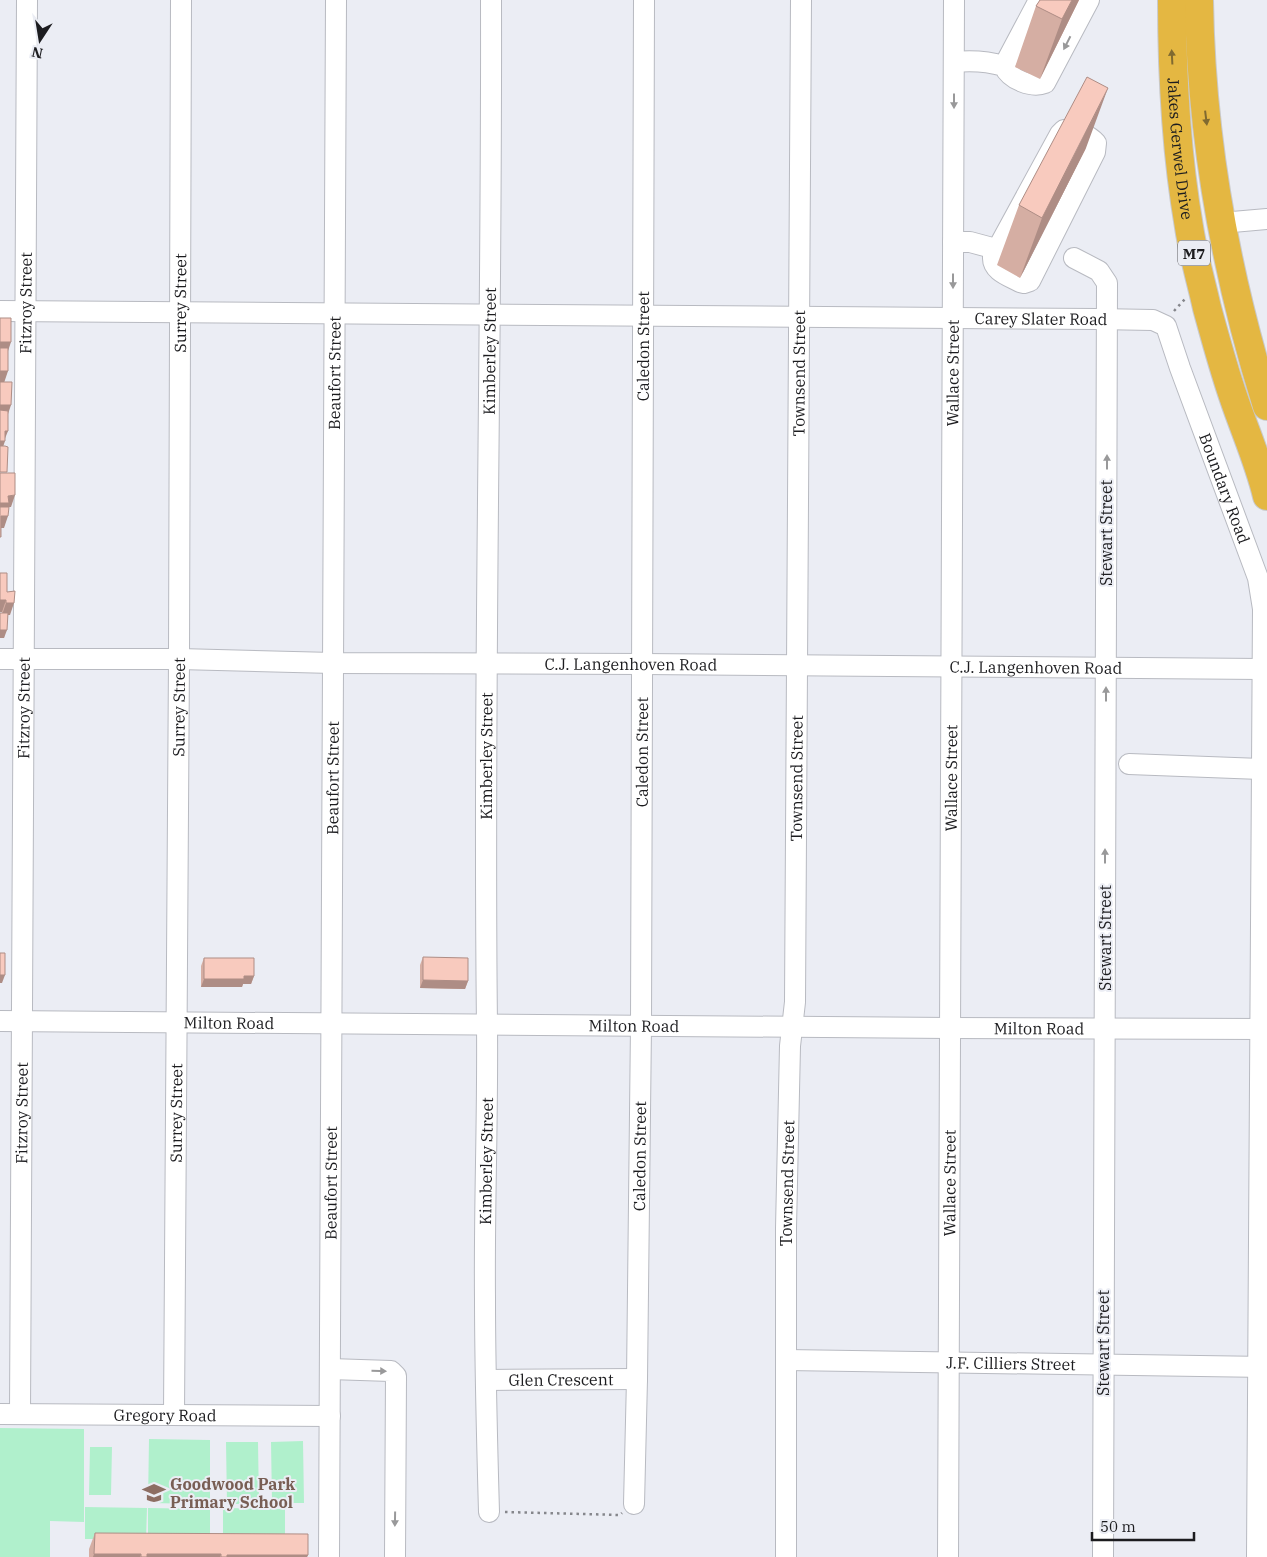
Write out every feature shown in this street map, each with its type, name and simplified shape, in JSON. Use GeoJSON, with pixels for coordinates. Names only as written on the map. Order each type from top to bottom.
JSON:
{"type":"FeatureCollection","features":[{"type":"Feature","properties":{"kind":"highway","name":"Jakes Gerwel Drive"},"geometry":{"type":"LineString","coordinates":[[1172,0],[1172,53],[1182,184],[1189,229],[1208,309],[1232,394],[1263,479],[1267,496]]}},
{"type":"Feature","properties":{"kind":"highway","name":"Jakes Gerwel Drive"},"geometry":{"type":"LineString","coordinates":[[1199,0],[1200,56],[1213,177],[1221,223],[1248,345],[1267,406]]}},
{"type":"Feature","properties":{"kind":"highway"},"geometry":{"type":"LineString","coordinates":[[1182,184],[1197,208],[1221,223],[1212,243],[1214,265],[1239,361],[1267,451]]}},
{"type":"Feature","properties":{"kind":"street","name":"Fitzroy Street"},"geometry":{"type":"LineString","coordinates":[[20,1414],[26,0]]}},
{"type":"Feature","properties":{"kind":"street","name":"Surrey Street"},"geometry":{"type":"LineString","coordinates":[[174,1416],[181,0]]}},
{"type":"Feature","properties":{"kind":"street","name":"Beaufort Street"},"geometry":{"type":"LineString","coordinates":[[329,1557],[336,0]]}},
{"type":"Feature","properties":{"kind":"street","name":"Kimberley Street"},"geometry":{"type":"LineString","coordinates":[[489,1512],[485,1298],[492,0]]}},
{"type":"Feature","properties":{"kind":"street","name":"Caledon Street"},"geometry":{"type":"LineString","coordinates":[[634,1504],[641,1025],[644,0]]}},
{"type":"Feature","properties":{"kind":"street","name":"Townsend Street"},"geometry":{"type":"LineString","coordinates":[[786,1557],[786,1228],[789,1065],[795,992],[801,0]]}},
{"type":"Feature","properties":{"kind":"street","name":"Wallace Street"},"geometry":{"type":"LineString","coordinates":[[948,1557],[954,0]]}},
{"type":"Feature","properties":{"kind":"street"},"geometry":{"type":"LineString","coordinates":[[1004,66],[1039,0]]}},
{"type":"Feature","properties":{"kind":"street"},"geometry":{"type":"LineString","coordinates":[[1004,66],[1008,74],[1032,86],[1045,83],[1089,0]]}},
{"type":"Feature","properties":{"kind":"street"},"geometry":{"type":"LineString","coordinates":[[954,62],[980,61],[1004,66]]}},
{"type":"Feature","properties":{"kind":"street"},"geometry":{"type":"LineString","coordinates":[[1064,130],[1074,131],[1093,140],[1096,143],[1095,152],[1030,281],[1020,282],[996,268],[992,262],[996,249],[1060,134],[1064,130]]}},
{"type":"Feature","properties":{"kind":"street"},"geometry":{"type":"LineString","coordinates":[[1221,223],[1267,219]]}},
{"type":"Feature","properties":{"kind":"street"},"geometry":{"type":"LineString","coordinates":[[953,242],[970,242],[996,249]]}},
{"type":"Feature","properties":{"kind":"street","name":"Stewart Street"},"geometry":{"type":"LineString","coordinates":[[1074,258],[1099,271],[1107,283],[1102,1557]]}},
{"type":"Feature","properties":{"kind":"street","name":"Carey Slater Road"},"geometry":{"type":"LineString","coordinates":[[0,311],[336,312],[489,315],[1153,320]]}},
{"type":"Feature","properties":{"kind":"street","name":"Boundary Road"},"geometry":{"type":"LineString","coordinates":[[1153,320],[1166,326],[1169,331],[1180,368],[1258,578],[1263,608],[1261,769],[1263,1028],[1262,1367],[1257,1557]]}},
{"type":"Feature","properties":{"kind":"street","name":"C.J. Langenhoven Road"},"geometry":{"type":"LineString","coordinates":[[0,659],[1262,669]]}},
{"type":"Feature","properties":{"kind":"street"},"geometry":{"type":"LineString","coordinates":[[1129,764],[1261,769]]}},
{"type":"Feature","properties":{"kind":"street","name":"Milton Road"},"geometry":{"type":"LineString","coordinates":[[0,1021],[950,1028],[1263,1028]]}},
{"type":"Feature","properties":{"kind":"street","name":"J.F. Cilliers Street"},"geometry":{"type":"LineString","coordinates":[[786,1360],[1262,1367]]}},
{"type":"Feature","properties":{"kind":"street"},"geometry":{"type":"LineString","coordinates":[[330,1369],[391,1371],[396,1376],[395,1557]]}},
{"type":"Feature","properties":{"kind":"street","name":"Glen Crescent"},"geometry":{"type":"LineString","coordinates":[[486,1380],[637,1379]]}},
{"type":"Feature","properties":{"kind":"street","name":"Gregory Road"},"geometry":{"type":"LineString","coordinates":[[0,1414],[330,1416]]}},
{"type":"Feature","properties":{"kind":"path"},"geometry":{"type":"LineString","coordinates":[[489,1512],[620,1515],[634,1504]]}},
{"type":"Feature","properties":{"kind":"green space"},"geometry":{"type":"Polygon","coordinates":[[[0,1428],[84,1429],[84,1522],[50,1521],[50,1557],[0,1557],[0,1428]]]}},
{"type":"Feature","properties":{"kind":"green space"},"geometry":{"type":"Polygon","coordinates":[[[149,1439],[210,1440],[210,1504],[148,1503],[149,1439]]]}},
{"type":"Feature","properties":{"kind":"green space"},"geometry":{"type":"Polygon","coordinates":[[[303,1441],[304,1503],[272,1503],[271,1442],[303,1441]]]}},
{"type":"Feature","properties":{"kind":"green space"},"geometry":{"type":"Polygon","coordinates":[[[226,1442],[258,1442],[259,1504],[227,1504],[226,1442]]]}},
{"type":"Feature","properties":{"kind":"green space"},"geometry":{"type":"Polygon","coordinates":[[[90,1447],[112,1447],[111,1495],[89,1495],[90,1447]]]}},
{"type":"Feature","properties":{"kind":"green space"},"geometry":{"type":"Polygon","coordinates":[[[85,1507],[147,1508],[146,1539],[85,1539],[85,1507]]]}},
{"type":"Feature","properties":{"kind":"green space"},"geometry":{"type":"Polygon","coordinates":[[[148,1508],[210,1509],[210,1540],[148,1539],[148,1508]]]}},
{"type":"Feature","properties":{"kind":"green space"},"geometry":{"type":"Polygon","coordinates":[[[223,1508],[285,1509],[285,1540],[223,1539],[223,1508]]]}},
{"type":"Feature","properties":{"kind":"building"},"geometry":{"type":"Polygon","coordinates":[[[1040,0],[1072,0],[1062,19],[1036,6],[1040,0]]]}},
{"type":"Feature","properties":{"kind":"building"},"geometry":{"type":"Polygon","coordinates":[[[1087,77],[1108,88],[1042,218],[1019,205],[1087,77]]]}},
{"type":"Feature","properties":{"kind":"building"},"geometry":{"type":"Polygon","coordinates":[[[0,318],[11,318],[11,342],[0,342],[0,318]]]}},
{"type":"Feature","properties":{"kind":"building"},"geometry":{"type":"Polygon","coordinates":[[[0,348],[8,348],[8,371],[0,371],[0,348]]]}},
{"type":"Feature","properties":{"kind":"building"},"geometry":{"type":"Polygon","coordinates":[[[0,382],[12,382],[11,405],[0,405],[0,382]]]}},
{"type":"Feature","properties":{"kind":"building"},"geometry":{"type":"Polygon","coordinates":[[[0,410],[8,411],[8,431],[5,431],[5,441],[0,441],[0,410]]]}},
{"type":"Feature","properties":{"kind":"building"},"geometry":{"type":"Polygon","coordinates":[[[0,446],[8,447],[7,472],[0,472],[0,446]]]}},
{"type":"Feature","properties":{"kind":"building"},"geometry":{"type":"Polygon","coordinates":[[[0,473],[15,473],[15,495],[8,496],[9,503],[0,503],[0,473]]]}},
{"type":"Feature","properties":{"kind":"building"},"geometry":{"type":"Polygon","coordinates":[[[0,507],[9,507],[8,516],[1,516],[1,537],[0,537],[0,507]]]}},
{"type":"Feature","properties":{"kind":"building"},"geometry":{"type":"Polygon","coordinates":[[[0,573],[7,573],[7,592],[15,591],[14,603],[6,603],[6,600],[0,600],[0,573]]]}},
{"type":"Feature","properties":{"kind":"building"},"geometry":{"type":"Polygon","coordinates":[[[0,613],[8,613],[7,630],[0,630],[0,613]]]}},
{"type":"Feature","properties":{"kind":"building"},"geometry":{"type":"Polygon","coordinates":[[[0,953],[5,953],[5,975],[0,975],[0,953]]]}},
{"type":"Feature","properties":{"kind":"building"},"geometry":{"type":"Polygon","coordinates":[[[423,957],[468,958],[468,981],[423,980],[423,957]]]}},
{"type":"Feature","properties":{"kind":"building"},"geometry":{"type":"Polygon","coordinates":[[[204,958],[254,958],[254,976],[244,976],[244,979],[204,979],[204,958]]]}},
{"type":"Feature","properties":{"kind":"building"},"geometry":{"type":"Polygon","coordinates":[[[95,1533],[308,1534],[308,1555],[227,1555],[227,1557],[221,1557],[221,1554],[147,1554],[147,1557],[141,1557],[141,1554],[94,1554],[95,1533]]]}},
{"type":"Feature","properties":{"kind":"place","name":"Goodwood Park Primary School"},"geometry":{"type":"Point","coordinates":[154,1493]}}]}
